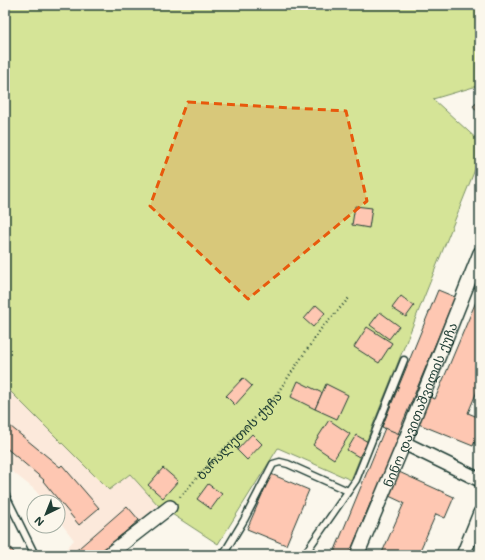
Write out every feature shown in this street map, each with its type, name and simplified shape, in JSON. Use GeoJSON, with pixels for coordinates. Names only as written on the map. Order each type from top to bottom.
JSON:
{"type":"FeatureCollection","features":[{"type":"Feature","properties":{"kind":"street","name":"ნინო დავითაშვილის ქუჩა"},"geometry":{"type":"LineString","coordinates":[[357,555],[404,443],[480,253]]}},
{"type":"Feature","properties":{"kind":"street"},"geometry":{"type":"LineString","coordinates":[[404,443],[480,480]]}},
{"type":"Feature","properties":{"kind":"street"},"geometry":{"type":"LineString","coordinates":[[108,555],[170,507]]}},
{"type":"Feature","properties":{"kind":"street"},"geometry":{"type":"LineString","coordinates":[[463,555],[480,513]]}},
{"type":"Feature","properties":{"kind":"lane"},"geometry":{"type":"LineString","coordinates":[[304,555],[356,480],[404,360]]}},
{"type":"Feature","properties":{"kind":"lane"},"geometry":{"type":"LineString","coordinates":[[223,555],[244,520],[273,464],[280,462],[288,464],[348,491]]}},
{"type":"Feature","properties":{"kind":"lane"},"geometry":{"type":"LineString","coordinates":[[5,494],[35,555]]}},
{"type":"Feature","properties":{"kind":"path","name":"ბარალეთის ქუჩა"},"geometry":{"type":"LineString","coordinates":[[170,507],[211,462],[272,401],[321,329],[350,297]]}},
{"type":"Feature","properties":{"kind":"highlighted area"},"geometry":{"type":"Polygon","coordinates":[[[188,102],[346,111],[367,201],[248,299],[150,206],[188,102]]]}},
{"type":"Feature","properties":{"kind":"shaded area"},"geometry":{"type":"Polygon","coordinates":[[[5,386],[109,490],[130,474],[158,505],[103,555],[61,555],[74,540],[66,530],[66,494],[38,494],[5,466],[5,386]]]}},
{"type":"Feature","properties":{"kind":"green space"},"geometry":{"type":"Polygon","coordinates":[[[5,5],[480,5],[480,84],[433,99],[480,142],[480,157],[351,480],[278,448],[218,544],[158,505],[130,474],[109,490],[5,386],[5,5]]]}},
{"type":"Feature","properties":{"kind":"building"},"geometry":{"type":"Polygon","coordinates":[[[480,100],[480,115],[473,106],[480,100]]]}},
{"type":"Feature","properties":{"kind":"building"},"geometry":{"type":"Polygon","coordinates":[[[355,206],[372,208],[369,228],[352,225],[355,206]]]}},
{"type":"Feature","properties":{"kind":"building"},"geometry":{"type":"Polygon","coordinates":[[[438,290],[455,297],[398,434],[382,427],[438,290]]]}},
{"type":"Feature","properties":{"kind":"building"},"geometry":{"type":"Polygon","coordinates":[[[480,292],[480,384],[468,413],[480,418],[480,429],[473,446],[416,423],[427,396],[435,399],[480,292]]]}},
{"type":"Feature","properties":{"kind":"building"},"geometry":{"type":"Polygon","coordinates":[[[401,296],[414,306],[406,317],[392,308],[401,296]]]}},
{"type":"Feature","properties":{"kind":"building"},"geometry":{"type":"Polygon","coordinates":[[[316,305],[325,313],[313,327],[304,319],[316,305]]]}},
{"type":"Feature","properties":{"kind":"building"},"geometry":{"type":"Polygon","coordinates":[[[380,312],[399,326],[389,339],[370,325],[380,312]]]}},
{"type":"Feature","properties":{"kind":"building"},"geometry":{"type":"Polygon","coordinates":[[[367,327],[392,343],[379,363],[354,347],[367,327]]]}},
{"type":"Feature","properties":{"kind":"building"},"geometry":{"type":"Polygon","coordinates":[[[243,378],[252,386],[235,405],[226,396],[243,378]]]}},
{"type":"Feature","properties":{"kind":"building"},"geometry":{"type":"Polygon","coordinates":[[[298,381],[322,393],[315,409],[291,397],[298,381]]]}},
{"type":"Feature","properties":{"kind":"building"},"geometry":{"type":"Polygon","coordinates":[[[326,384],[348,395],[337,419],[315,409],[326,384]]]}},
{"type":"Feature","properties":{"kind":"building"},"geometry":{"type":"Polygon","coordinates":[[[329,420],[350,434],[334,459],[313,445],[329,420]]]}},
{"type":"Feature","properties":{"kind":"building"},"geometry":{"type":"Polygon","coordinates":[[[5,422],[60,467],[62,465],[99,508],[79,525],[66,509],[66,494],[54,494],[43,481],[44,480],[5,447],[5,422]]]}},
{"type":"Feature","properties":{"kind":"building"},"geometry":{"type":"Polygon","coordinates":[[[385,428],[402,435],[375,501],[372,499],[349,555],[333,555],[385,428]]]}},
{"type":"Feature","properties":{"kind":"building"},"geometry":{"type":"Polygon","coordinates":[[[252,434],[262,444],[247,460],[237,450],[252,434]]]}},
{"type":"Feature","properties":{"kind":"building"},"geometry":{"type":"Polygon","coordinates":[[[356,435],[368,442],[359,457],[347,450],[356,435]]]}},
{"type":"Feature","properties":{"kind":"building"},"geometry":{"type":"Polygon","coordinates":[[[163,468],[178,481],[163,498],[148,485],[163,468]]]}},
{"type":"Feature","properties":{"kind":"building"},"geometry":{"type":"Polygon","coordinates":[[[399,472],[454,497],[445,518],[436,514],[418,555],[381,555],[404,503],[389,496],[399,472]]]}},
{"type":"Feature","properties":{"kind":"building"},"geometry":{"type":"Polygon","coordinates":[[[271,474],[309,490],[286,545],[247,529],[271,474]]]}},
{"type":"Feature","properties":{"kind":"building"},"geometry":{"type":"Polygon","coordinates":[[[208,484],[222,494],[211,509],[197,499],[208,484]]]}},
{"type":"Feature","properties":{"kind":"building"},"geometry":{"type":"Polygon","coordinates":[[[127,506],[139,520],[99,555],[71,555],[127,506]]]}},
{"type":"Feature","properties":{"kind":"building"},"geometry":{"type":"Polygon","coordinates":[[[5,541],[16,555],[5,555],[5,541]]]}}]}
